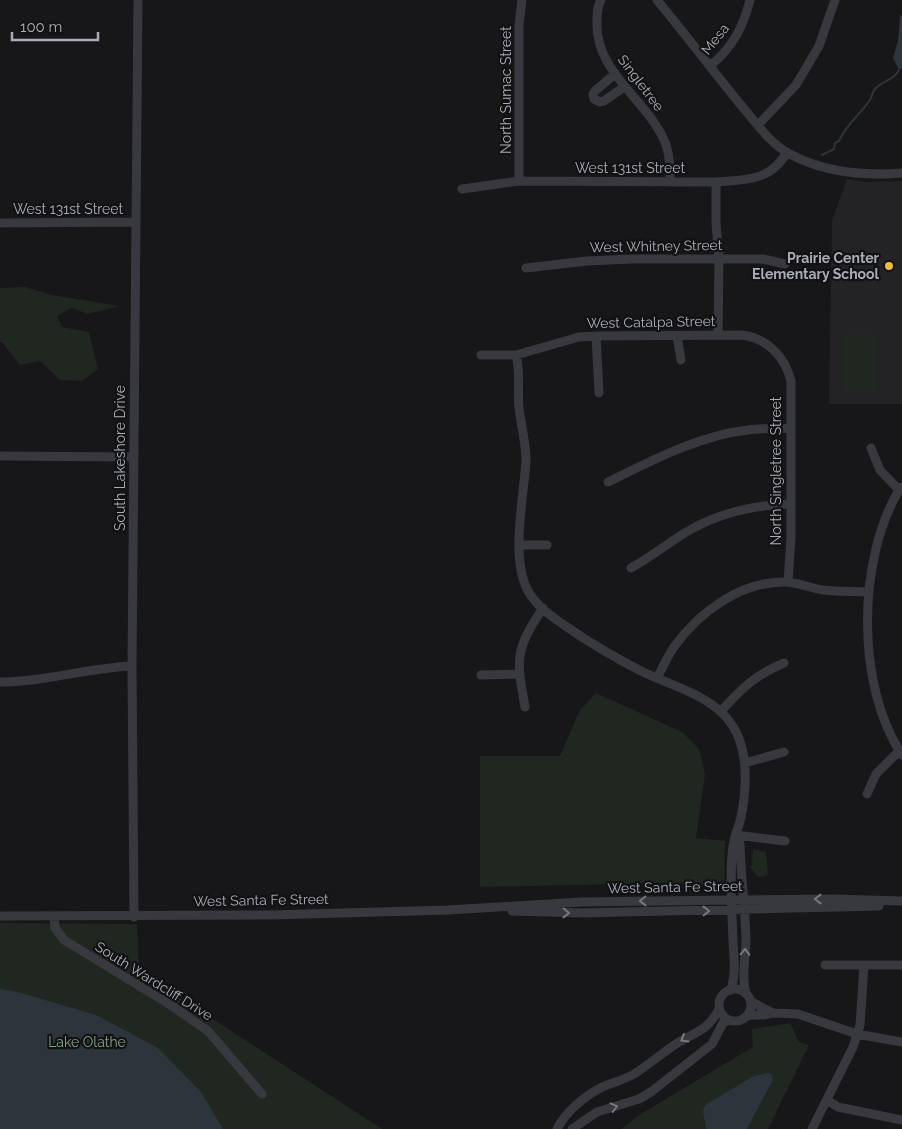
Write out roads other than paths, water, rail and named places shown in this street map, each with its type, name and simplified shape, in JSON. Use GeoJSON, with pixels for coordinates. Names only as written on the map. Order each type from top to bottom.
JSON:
{"type":"FeatureCollection","features":[{"type":"Feature","properties":{"kind":"street","name":"South Lakeshore Drive"},"geometry":{"type":"LineString","coordinates":[[134,917],[132,666],[138,0]]}},
{"type":"Feature","properties":{"kind":"street","name":"North Sumac Street"},"geometry":{"type":"LineString","coordinates":[[519,181],[519,25],[522,0]]}},
{"type":"Feature","properties":{"kind":"street","name":"Singletree"},"geometry":{"type":"LineString","coordinates":[[601,0],[597,12],[598,38],[604,55],[624,87],[653,122],[664,140],[668,150],[670,182]]}},
{"type":"Feature","properties":{"kind":"street"},"geometry":{"type":"LineString","coordinates":[[657,0],[774,144],[810,163],[851,172],[902,173]]}},
{"type":"Feature","properties":{"kind":"street","name":"Mesa"},"geometry":{"type":"LineString","coordinates":[[710,66],[734,42],[745,20],[750,0]]}},
{"type":"Feature","properties":{"kind":"street"},"geometry":{"type":"LineString","coordinates":[[758,125],[796,85],[820,46],[835,0]]}},
{"type":"Feature","properties":{"kind":"street"},"geometry":{"type":"LineString","coordinates":[[615,74],[596,89],[593,94],[594,99],[600,102],[604,101],[624,87]]}},
{"type":"Feature","properties":{"kind":"street","name":"West 131st Street"},"geometry":{"type":"LineString","coordinates":[[462,189],[519,181],[716,182],[748,180],[771,172],[787,152]]}},
{"type":"Feature","properties":{"kind":"street"},"geometry":{"type":"LineString","coordinates":[[716,182],[716,223],[719,259],[718,335]]}},
{"type":"Feature","properties":{"kind":"street","name":"West 131st Street"},"geometry":{"type":"LineString","coordinates":[[0,223],[136,222]]}},
{"type":"Feature","properties":{"kind":"street","name":"West Whitney Street"},"geometry":{"type":"LineString","coordinates":[[526,268],[596,260],[763,258],[785,264]]}},
{"type":"Feature","properties":{"kind":"street","name":"West Catalpa Street"},"geometry":{"type":"LineString","coordinates":[[481,355],[516,355],[578,337],[743,335],[759,339],[768,345],[783,362]]}},
{"type":"Feature","properties":{"kind":"street"},"geometry":{"type":"LineString","coordinates":[[596,336],[599,393]]}},
{"type":"Feature","properties":{"kind":"street"},"geometry":{"type":"LineString","coordinates":[[677,336],[681,360]]}},
{"type":"Feature","properties":{"kind":"street"},"geometry":{"type":"LineString","coordinates":[[516,355],[519,366],[519,407],[526,459],[520,545],[521,573],[529,593],[543,608],[609,654],[712,703],[722,712],[736,732],[743,752],[745,775],[741,816],[733,844],[732,900],[735,968],[731,990]]}},
{"type":"Feature","properties":{"kind":"street","name":"North Singletree Street"},"geometry":{"type":"LineString","coordinates":[[783,362],[790,381],[788,582]]}},
{"type":"Feature","properties":{"kind":"street"},"geometry":{"type":"LineString","coordinates":[[608,482],[661,457],[721,435],[747,430],[790,428]]}},
{"type":"Feature","properties":{"kind":"street"},"geometry":{"type":"LineString","coordinates":[[867,794],[876,774],[901,753],[887,728],[875,687],[869,647],[869,592],[873,561],[886,512],[900,488],[880,470],[871,448]]}},
{"type":"Feature","properties":{"kind":"street"},"geometry":{"type":"LineString","coordinates":[[0,456],[133,457]]}},
{"type":"Feature","properties":{"kind":"street"},"geometry":{"type":"LineString","coordinates":[[631,568],[683,534],[716,518],[750,508],[790,504]]}},
{"type":"Feature","properties":{"kind":"street"},"geometry":{"type":"LineString","coordinates":[[520,545],[547,546]]}},
{"type":"Feature","properties":{"kind":"street"},"geometry":{"type":"LineString","coordinates":[[657,678],[674,647],[707,612],[740,592],[767,584],[788,582],[822,590],[869,592]]}},
{"type":"Feature","properties":{"kind":"street"},"geometry":{"type":"LineString","coordinates":[[525,707],[519,663],[523,642],[543,608]]}},
{"type":"Feature","properties":{"kind":"street"},"geometry":{"type":"LineString","coordinates":[[722,712],[750,682],[769,669],[784,663]]}},
{"type":"Feature","properties":{"kind":"street"},"geometry":{"type":"LineString","coordinates":[[0,682],[30,681],[106,668],[132,666]]}},
{"type":"Feature","properties":{"kind":"street"},"geometry":{"type":"LineString","coordinates":[[481,675],[519,674]]}},
{"type":"Feature","properties":{"kind":"street"},"geometry":{"type":"LineString","coordinates":[[744,763],[784,752]]}},
{"type":"Feature","properties":{"kind":"street"},"geometry":{"type":"LineString","coordinates":[[736,835],[785,841]]}},
{"type":"Feature","properties":{"kind":"street"},"geometry":{"type":"LineString","coordinates":[[736,835],[740,844],[744,900],[746,957],[744,986],[750,1009],[745,1017]]}},
{"type":"Feature","properties":{"kind":"street","name":"West Santa Fe Street"},"geometry":{"type":"LineString","coordinates":[[0,916],[134,917],[448,910],[581,902],[816,898],[902,901]]}},
{"type":"Feature","properties":{"kind":"street","name":"West Santa Fe Street"},"geometry":{"type":"LineString","coordinates":[[448,910],[580,913],[902,906]]}},
{"type":"Feature","properties":{"kind":"street","name":"South Wardcliff Drive"},"geometry":{"type":"LineString","coordinates":[[54,917],[55,928],[64,940],[169,1004],[208,1031],[262,1094]]}},
{"type":"Feature","properties":{"kind":"street"},"geometry":{"type":"LineString","coordinates":[[825,965],[902,965]]}},
{"type":"Feature","properties":{"kind":"street"},"geometry":{"type":"LineString","coordinates":[[812,1129],[848,1059],[860,1025],[864,965]]}},
{"type":"Feature","properties":{"kind":"street"},"geometry":{"type":"LineString","coordinates":[[558,1129],[568,1113],[581,1101],[604,1086],[632,1075],[674,1045],[705,1029],[711,1024],[719,1009],[720,999],[723,994],[731,990],[741,990],[758,1007],[773,1013]]}},
{"type":"Feature","properties":{"kind":"street"},"geometry":{"type":"LineString","coordinates":[[719,1009],[728,1020],[734,1021],[751,1015],[773,1013],[798,1014],[857,1034],[902,1042]]}},
{"type":"Feature","properties":{"kind":"street"},"geometry":{"type":"LineString","coordinates":[[572,1129],[597,1112],[639,1099],[651,1092],[712,1044],[723,1023],[728,1020]]}},
{"type":"Feature","properties":{"kind":"street"},"geometry":{"type":"LineString","coordinates":[[827,1100],[838,1107],[902,1120]]}},
{"type":"Feature","properties":{"kind":"waterway"},"geometry":{"type":"LineString","coordinates":[[822,155],[834,149],[835,143],[839,141],[845,130],[871,99],[875,89],[893,77],[899,70]]}},
{"type":"Feature","properties":{"kind":"place","name":"Prairie Center Elementary School"},"geometry":{"type":"Point","coordinates":[889,266]}},
{"type":"Feature","properties":{"kind":"park label","name":"Lake Olathe"},"geometry":{"type":"Point","coordinates":[87,1042]}}]}
